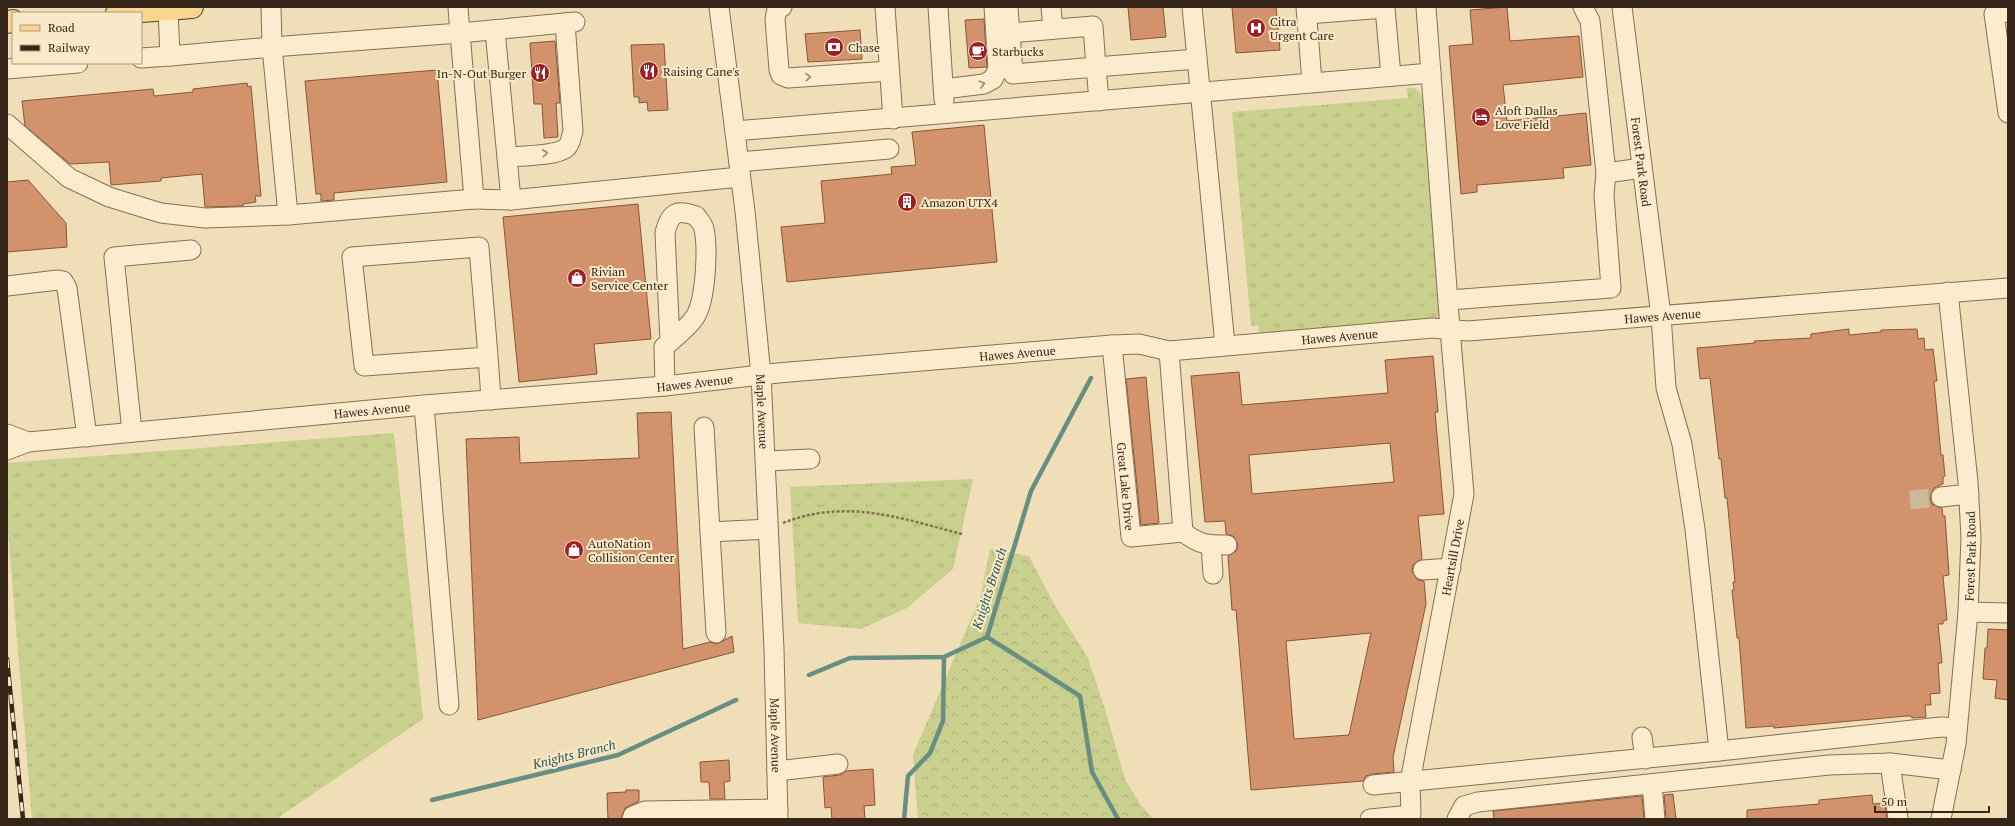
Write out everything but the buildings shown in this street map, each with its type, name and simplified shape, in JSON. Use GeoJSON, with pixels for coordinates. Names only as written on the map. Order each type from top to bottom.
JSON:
{"type":"FeatureCollection","features":[{"type":"Feature","properties":{"kind":"main road"},"geometry":{"type":"LineString","coordinates":[[127,12],[192,7]]}},
{"type":"Feature","properties":{"kind":"street"},"geometry":{"type":"LineString","coordinates":[[270,7],[272,47],[288,214]]}},
{"type":"Feature","properties":{"kind":"street"},"geometry":{"type":"LineString","coordinates":[[458,7],[474,198]]}},
{"type":"Feature","properties":{"kind":"street","name":"Maple Avenue"},"geometry":{"type":"LineString","coordinates":[[719,7],[740,170],[761,376],[774,649],[778,814]]}},
{"type":"Feature","properties":{"kind":"street"},"geometry":{"type":"LineString","coordinates":[[782,7],[777,9],[775,19],[778,65],[781,75],[788,78],[889,71]]}},
{"type":"Feature","properties":{"kind":"street"},"geometry":{"type":"LineString","coordinates":[[885,7],[892,119]]}},
{"type":"Feature","properties":{"kind":"street"},"geometry":{"type":"LineString","coordinates":[[938,7],[945,114]]}},
{"type":"Feature","properties":{"kind":"street"},"geometry":{"type":"LineString","coordinates":[[944,89],[984,84],[993,79],[998,69],[994,7]]}},
{"type":"Feature","properties":{"kind":"street"},"geometry":{"type":"LineString","coordinates":[[1008,7],[1013,74],[1197,59]]}},
{"type":"Feature","properties":{"kind":"street"},"geometry":{"type":"LineString","coordinates":[[1051,7],[1053,29]]}},
{"type":"Feature","properties":{"kind":"street"},"geometry":{"type":"LineString","coordinates":[[1192,7],[1226,345]]}},
{"type":"Feature","properties":{"kind":"street","name":"Heartsill Drive"},"geometry":{"type":"LineString","coordinates":[[1370,819],[1411,815],[1410,782],[1464,494],[1426,7]]}},
{"type":"Feature","properties":{"kind":"street"},"geometry":{"type":"LineString","coordinates":[[1449,300],[1611,288],[1604,195],[1606,173],[1590,21],[1583,7]]}},
{"type":"Feature","properties":{"kind":"street","name":"Forest Park Road"},"geometry":{"type":"LineString","coordinates":[[1622,7],[1661,316],[1666,388],[1682,444],[1689,480],[1714,690],[1719,751]]}},
{"type":"Feature","properties":{"kind":"street"},"geometry":{"type":"LineString","coordinates":[[168,8],[170,56]]}},
{"type":"Feature","properties":{"kind":"street"},"geometry":{"type":"LineString","coordinates":[[1312,82],[1306,10],[1385,8],[1391,76]]}},
{"type":"Feature","properties":{"kind":"street"},"geometry":{"type":"LineString","coordinates":[[2007,102],[1994,14],[2008,12]]}},
{"type":"Feature","properties":{"kind":"street"},"geometry":{"type":"LineString","coordinates":[[142,58],[570,23],[573,131],[569,144],[565,149],[557,152],[507,157]]}},
{"type":"Feature","properties":{"kind":"street"},"geometry":{"type":"LineString","coordinates":[[1010,33],[1093,26],[1099,101]]}},
{"type":"Feature","properties":{"kind":"street"},"geometry":{"type":"LineString","coordinates":[[495,30],[511,200]]}},
{"type":"Feature","properties":{"kind":"street"},"geometry":{"type":"LineString","coordinates":[[7,69],[66,64]]}},
{"type":"Feature","properties":{"kind":"street"},"geometry":{"type":"LineString","coordinates":[[735,131],[1431,73]]}},
{"type":"Feature","properties":{"kind":"street"},"geometry":{"type":"LineString","coordinates":[[7,124],[69,178],[109,197],[161,213],[205,218],[288,214],[474,198],[511,200],[740,170],[889,148]]}},
{"type":"Feature","properties":{"kind":"street"},"geometry":{"type":"LineString","coordinates":[[1606,173],[1642,168]]}},
{"type":"Feature","properties":{"kind":"street"},"geometry":{"type":"LineString","coordinates":[[665,386],[664,347],[670,342],[684,330],[696,316],[703,294],[705,268],[704,228],[696,216],[683,211],[672,215],[667,222],[665,232],[670,342]]}},
{"type":"Feature","properties":{"kind":"street"},"geometry":{"type":"LineString","coordinates":[[488,357],[364,366],[352,257],[479,247],[488,357],[491,400]]}},
{"type":"Feature","properties":{"kind":"street"},"geometry":{"type":"LineString","coordinates":[[132,432],[114,257],[192,250]]}},
{"type":"Feature","properties":{"kind":"street"},"geometry":{"type":"LineString","coordinates":[[7,286],[58,280],[63,281],[67,288],[87,437]]}},
{"type":"Feature","properties":{"kind":"street","name":"Hawes Avenue"},"geometry":{"type":"LineString","coordinates":[[7,450],[28,442],[132,432],[424,405],[665,386],[1112,345],[1139,344],[1169,351],[1432,328],[1468,331],[2008,288]]}},
{"type":"Feature","properties":{"kind":"street","name":"Forest Park Road"},"geometry":{"type":"LineString","coordinates":[[1941,819],[1951,770],[1957,728],[1968,612],[1971,538],[1969,494],[1948,292]]}},
{"type":"Feature","properties":{"kind":"street","name":"Great Lake Drive"},"geometry":{"type":"LineString","coordinates":[[1112,345],[1131,537],[1183,532]]}},
{"type":"Feature","properties":{"kind":"street"},"geometry":{"type":"LineString","coordinates":[[1169,351],[1183,532],[1194,541],[1203,545],[1219,545],[1213,574]]}},
{"type":"Feature","properties":{"kind":"street"},"geometry":{"type":"LineString","coordinates":[[424,405],[449,705]]}},
{"type":"Feature","properties":{"kind":"street"},"geometry":{"type":"LineString","coordinates":[[704,427],[716,633]]}},
{"type":"Feature","properties":{"kind":"street","name":"Hawes Avenue"},"geometry":{"type":"LineString","coordinates":[[7,434],[28,442]]}},
{"type":"Feature","properties":{"kind":"street"},"geometry":{"type":"LineString","coordinates":[[766,461],[810,459]]}},
{"type":"Feature","properties":{"kind":"street"},"geometry":{"type":"LineString","coordinates":[[1941,497],[1969,494]]}},
{"type":"Feature","properties":{"kind":"street"},"geometry":{"type":"LineString","coordinates":[[710,532],[768,530]]}},
{"type":"Feature","properties":{"kind":"street"},"geometry":{"type":"LineString","coordinates":[[1423,570],[1451,568]]}},
{"type":"Feature","properties":{"kind":"street"},"geometry":{"type":"LineString","coordinates":[[1968,612],[2008,613]]}},
{"type":"Feature","properties":{"kind":"street"},"geometry":{"type":"LineString","coordinates":[[1373,785],[1645,759],[1940,727],[1957,728]]}},
{"type":"Feature","properties":{"kind":"street"},"geometry":{"type":"LineString","coordinates":[[1642,737],[1645,759]]}},
{"type":"Feature","properties":{"kind":"street"},"geometry":{"type":"LineString","coordinates":[[1890,763],[1898,819]]}},
{"type":"Feature","properties":{"kind":"street"},"geometry":{"type":"LineString","coordinates":[[1457,819],[1464,806],[1478,802],[1829,765],[1890,763],[1951,770]]}},
{"type":"Feature","properties":{"kind":"street"},"geometry":{"type":"LineString","coordinates":[[777,771],[838,764]]}},
{"type":"Feature","properties":{"kind":"street"},"geometry":{"type":"LineString","coordinates":[[1652,784],[1655,819]]}},
{"type":"Feature","properties":{"kind":"street"},"geometry":{"type":"LineString","coordinates":[[632,819],[633,816],[645,811],[778,814]]}},
{"type":"Feature","properties":{"kind":"path"},"geometry":{"type":"LineString","coordinates":[[768,530],[801,516],[830,511],[870,511],[962,534]]}},
{"type":"Feature","properties":{"kind":"green space"},"geometry":{"type":"Polygon","coordinates":[[[1407,88],[1414,88],[1420,92],[1422,97],[1440,312],[1437,318],[1429,322],[1264,336],[1259,331],[1258,325],[1251,326],[1232,112],[1408,98],[1407,88]]]}},
{"type":"Feature","properties":{"kind":"green space"},"geometry":{"type":"Polygon","coordinates":[[[394,433],[423,719],[276,819],[32,819],[7,520],[7,463],[394,433]]]}},
{"type":"Feature","properties":{"kind":"green space"},"geometry":{"type":"Polygon","coordinates":[[[973,479],[953,569],[907,608],[861,629],[798,623],[790,487],[973,479]]]}},
{"type":"Feature","properties":{"kind":"green space"},"geometry":{"type":"Polygon","coordinates":[[[990,549],[1029,556],[1054,604],[1088,658],[1105,709],[1125,779],[1140,804],[1153,819],[918,819],[913,755],[981,595],[990,549]]]}},
{"type":"Feature","properties":{"kind":"waterway","name":"Knights Branch"},"geometry":{"type":"LineString","coordinates":[[809,675],[850,658],[944,657],[987,637],[1031,491],[1091,378]]}},
{"type":"Feature","properties":{"kind":"waterway"},"geometry":{"type":"LineString","coordinates":[[987,637],[1080,696],[1092,772],[1118,819]]}},
{"type":"Feature","properties":{"kind":"waterway"},"geometry":{"type":"LineString","coordinates":[[904,819],[908,776],[930,753],[943,721],[944,657]]}},
{"type":"Feature","properties":{"kind":"waterway","name":"Knights Branch"},"geometry":{"type":"LineString","coordinates":[[432,800],[618,755],[736,700]]}},
{"type":"Feature","properties":{"kind":"tunnel"},"geometry":{"type":"LineString","coordinates":[[1910,500],[1941,497]]}},
{"type":"Feature","properties":{"kind":"railway"},"geometry":{"type":"LineString","coordinates":[[7,659],[23,819]]}},
{"type":"Feature","properties":{"kind":"place","name":"Citra Urgent Care"},"geometry":{"type":"Point","coordinates":[1256,28]}},
{"type":"Feature","properties":{"kind":"place","name":"Chase"},"geometry":{"type":"Point","coordinates":[834,47]}},
{"type":"Feature","properties":{"kind":"place","name":"Starbucks"},"geometry":{"type":"Point","coordinates":[978,51]}},
{"type":"Feature","properties":{"kind":"place","name":"Raising Cane's"},"geometry":{"type":"Point","coordinates":[649,71]}},
{"type":"Feature","properties":{"kind":"place","name":"In-N-Out Burger"},"geometry":{"type":"Point","coordinates":[540,73]}},
{"type":"Feature","properties":{"kind":"place","name":"Aloft Dallas Love Field"},"geometry":{"type":"Point","coordinates":[1481,117]}},
{"type":"Feature","properties":{"kind":"place","name":"Amazon UTX4"},"geometry":{"type":"Point","coordinates":[907,202]}},
{"type":"Feature","properties":{"kind":"place","name":"Rivian Service Center"},"geometry":{"type":"Point","coordinates":[577,278]}},
{"type":"Feature","properties":{"kind":"place","name":"AutoNation Collision Center"},"geometry":{"type":"Point","coordinates":[574,550]}}]}
